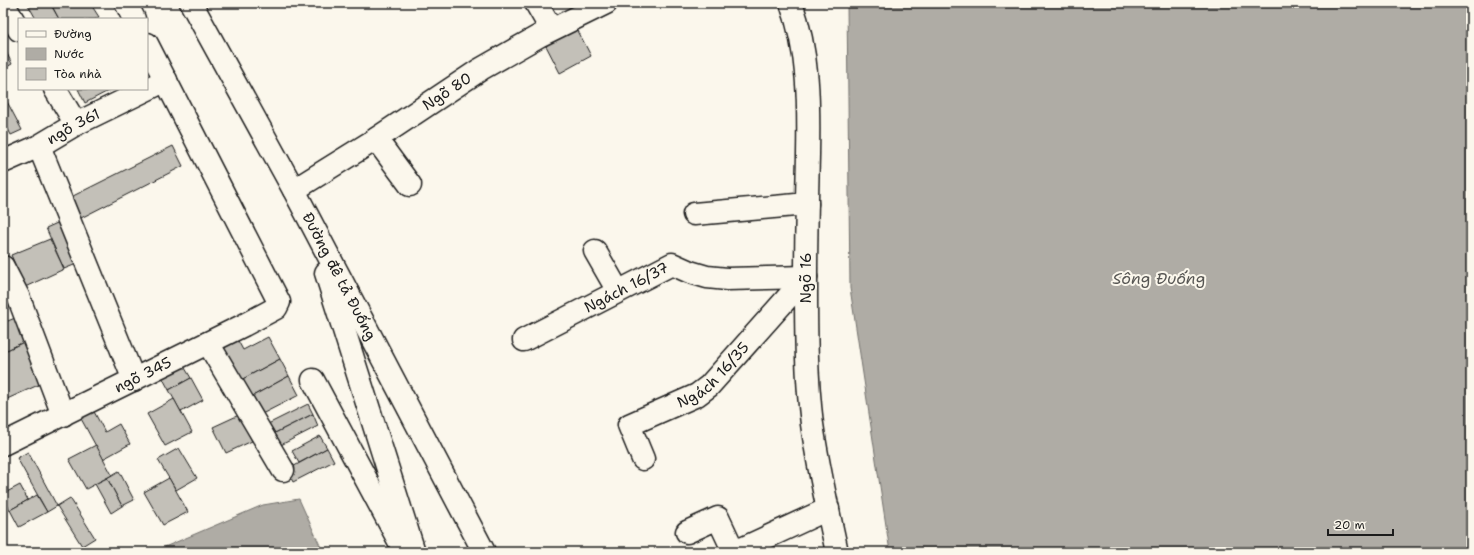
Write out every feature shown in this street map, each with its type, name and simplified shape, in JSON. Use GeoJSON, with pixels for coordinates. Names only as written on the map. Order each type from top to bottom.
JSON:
{"type":"FeatureCollection","features":[{"type":"Feature","properties":{"kind":"street"},"geometry":{"type":"LineString","coordinates":[[3,3],[18,28]]}},
{"type":"Feature","properties":{"kind":"street"},"geometry":{"type":"LineString","coordinates":[[126,3],[134,18]]}},
{"type":"Feature","properties":{"kind":"street","name":"Đường đê tả Đuống"},"geometry":{"type":"LineString","coordinates":[[191,3],[310,219],[484,552]]}},
{"type":"Feature","properties":{"kind":"street"},"geometry":{"type":"LineString","coordinates":[[536,3],[551,29]]}},
{"type":"Feature","properties":{"kind":"street","name":"Ngõ 80"},"geometry":{"type":"LineString","coordinates":[[294,190],[376,139],[481,69],[551,29],[606,3]]}},
{"type":"Feature","properties":{"kind":"street","name":"Ngõ 16"},"geometry":{"type":"LineString","coordinates":[[791,3],[802,42],[807,74],[809,109],[806,277],[807,347],[812,423],[822,484],[837,552]]}},
{"type":"Feature","properties":{"kind":"street"},"geometry":{"type":"LineString","coordinates":[[148,46],[166,80]]}},
{"type":"Feature","properties":{"kind":"street","name":"ngõ 361"},"geometry":{"type":"LineString","coordinates":[[148,89],[166,80]]}},
{"type":"Feature","properties":{"kind":"street","name":"ngõ 345"},"geometry":{"type":"LineString","coordinates":[[3,444],[208,343],[276,308],[279,302],[166,80]]}},
{"type":"Feature","properties":{"kind":"street"},"geometry":{"type":"LineString","coordinates":[[56,90],[76,124]]}},
{"type":"Feature","properties":{"kind":"street","name":"ngõ 361"},"geometry":{"type":"LineString","coordinates":[[3,162],[39,146],[76,124],[146,90]]}},
{"type":"Feature","properties":{"kind":"street"},"geometry":{"type":"LineString","coordinates":[[376,139],[410,185]]}},
{"type":"Feature","properties":{"kind":"street"},"geometry":{"type":"LineString","coordinates":[[39,146],[134,380]]}},
{"type":"Feature","properties":{"kind":"street"},"geometry":{"type":"LineString","coordinates":[[694,214],[807,204]]}},
{"type":"Feature","properties":{"kind":"street"},"geometry":{"type":"LineString","coordinates":[[310,219],[414,552]]}},
{"type":"Feature","properties":{"kind":"street"},"geometry":{"type":"LineString","coordinates":[[595,251],[618,292]]}},
{"type":"Feature","properties":{"kind":"street","name":"Ngách 16/37"},"geometry":{"type":"LineString","coordinates":[[524,340],[672,264],[690,272],[707,277],[727,279],[806,277]]}},
{"type":"Feature","properties":{"kind":"street"},"geometry":{"type":"LineString","coordinates":[[3,267],[18,296],[63,415]]}},
{"type":"Feature","properties":{"kind":"street","name":"Ngách 16/35"},"geometry":{"type":"LineString","coordinates":[[643,459],[629,425],[697,395],[709,386],[806,277]]}},
{"type":"Feature","properties":{"kind":"street"},"geometry":{"type":"LineString","coordinates":[[208,343],[284,470]]}},
{"type":"Feature","properties":{"kind":"street"},"geometry":{"type":"LineString","coordinates":[[313,380],[405,552]]}},
{"type":"Feature","properties":{"kind":"street"},"geometry":{"type":"LineString","coordinates":[[686,532],[718,518],[734,552],[828,509]]}},
{"type":"Feature","properties":{"kind":"water","name":"Sông Đuống"},"geometry":{"type":"Polygon","coordinates":[[[847,3],[1471,3],[1471,552],[890,552],[850,288],[847,3]]]}},
{"type":"Feature","properties":{"kind":"water"},"geometry":{"type":"Polygon","coordinates":[[[299,499],[323,552],[153,552],[263,505],[299,499]]]}},
{"type":"Feature","properties":{"kind":"building"},"geometry":{"type":"Polygon","coordinates":[[[27,3],[50,3],[58,18],[35,18],[27,3]]]}},
{"type":"Feature","properties":{"kind":"building"},"geometry":{"type":"Polygon","coordinates":[[[57,3],[90,3],[99,17],[58,18],[52,6],[57,3]]]}},
{"type":"Feature","properties":{"kind":"building"},"geometry":{"type":"Polygon","coordinates":[[[574,23],[591,56],[560,73],[542,38],[574,23]]]}},
{"type":"Feature","properties":{"kind":"building"},"geometry":{"type":"Polygon","coordinates":[[[3,45],[12,64],[3,69],[3,45]]]}},
{"type":"Feature","properties":{"kind":"building"},"geometry":{"type":"Polygon","coordinates":[[[78,90],[110,90],[85,103],[78,90]]]}},
{"type":"Feature","properties":{"kind":"building"},"geometry":{"type":"Polygon","coordinates":[[[3,94],[22,130],[11,135],[3,119],[3,94]]]}},
{"type":"Feature","properties":{"kind":"building"},"geometry":{"type":"Polygon","coordinates":[[[173,146],[183,166],[77,220],[67,199],[173,146]]]}},
{"type":"Feature","properties":{"kind":"building"},"geometry":{"type":"Polygon","coordinates":[[[66,219],[84,261],[64,269],[46,228],[66,219]]]}},
{"type":"Feature","properties":{"kind":"building"},"geometry":{"type":"Polygon","coordinates":[[[50,239],[64,269],[25,287],[11,255],[50,239]]]}},
{"type":"Feature","properties":{"kind":"building"},"geometry":{"type":"Polygon","coordinates":[[[15,318],[26,341],[3,352],[3,323],[15,318]]]}},
{"type":"Feature","properties":{"kind":"building"},"geometry":{"type":"Polygon","coordinates":[[[236,337],[243,350],[268,337],[280,359],[239,381],[220,346],[236,337]]]}},
{"type":"Feature","properties":{"kind":"building"},"geometry":{"type":"Polygon","coordinates":[[[26,341],[45,382],[7,399],[3,390],[3,352],[26,341]]]}},
{"type":"Feature","properties":{"kind":"building"},"geometry":{"type":"Polygon","coordinates":[[[280,359],[289,376],[249,398],[239,381],[280,359]]]}},
{"type":"Feature","properties":{"kind":"building"},"geometry":{"type":"Polygon","coordinates":[[[182,363],[191,378],[169,390],[161,375],[182,363]]]}},
{"type":"Feature","properties":{"kind":"building"},"geometry":{"type":"Polygon","coordinates":[[[289,376],[299,395],[258,416],[249,398],[289,376]]]}},
{"type":"Feature","properties":{"kind":"building"},"geometry":{"type":"Polygon","coordinates":[[[191,378],[203,400],[181,412],[169,390],[191,378]]]}},
{"type":"Feature","properties":{"kind":"building"},"geometry":{"type":"Polygon","coordinates":[[[3,390],[7,399],[3,401],[3,390]]]}},
{"type":"Feature","properties":{"kind":"building"},"geometry":{"type":"Polygon","coordinates":[[[174,399],[192,432],[165,446],[147,414],[174,399]]]}},
{"type":"Feature","properties":{"kind":"building"},"geometry":{"type":"Polygon","coordinates":[[[308,404],[313,414],[269,436],[264,426],[308,404]]]}},
{"type":"Feature","properties":{"kind":"building"},"geometry":{"type":"Polygon","coordinates":[[[92,408],[105,432],[119,424],[130,444],[103,459],[79,415],[92,408]]]}},
{"type":"Feature","properties":{"kind":"building"},"geometry":{"type":"Polygon","coordinates":[[[313,414],[318,426],[275,448],[269,436],[313,414]]]}},
{"type":"Feature","properties":{"kind":"building"},"geometry":{"type":"Polygon","coordinates":[[[239,415],[252,441],[226,453],[213,427],[239,415]]]}},
{"type":"Feature","properties":{"kind":"building"},"geometry":{"type":"Polygon","coordinates":[[[320,436],[327,448],[299,463],[292,451],[320,436]]]}},
{"type":"Feature","properties":{"kind":"building"},"geometry":{"type":"Polygon","coordinates":[[[96,445],[112,475],[86,489],[69,459],[96,445]]]}},
{"type":"Feature","properties":{"kind":"building"},"geometry":{"type":"Polygon","coordinates":[[[179,448],[197,478],[176,490],[158,460],[179,448]]]}},
{"type":"Feature","properties":{"kind":"building"},"geometry":{"type":"Polygon","coordinates":[[[327,448],[334,461],[293,482],[287,470],[327,448]]]}},
{"type":"Feature","properties":{"kind":"building"},"geometry":{"type":"Polygon","coordinates":[[[28,452],[57,506],[47,512],[17,458],[28,452]]]}},
{"type":"Feature","properties":{"kind":"building"},"geometry":{"type":"Polygon","coordinates":[[[119,471],[134,500],[122,506],[107,478],[119,471]]]}},
{"type":"Feature","properties":{"kind":"building"},"geometry":{"type":"Polygon","coordinates":[[[107,478],[122,506],[111,513],[95,484],[107,478]]]}},
{"type":"Feature","properties":{"kind":"building"},"geometry":{"type":"Polygon","coordinates":[[[169,478],[188,512],[163,525],[144,492],[169,478]]]}},
{"type":"Feature","properties":{"kind":"building"},"geometry":{"type":"Polygon","coordinates":[[[20,485],[28,500],[10,510],[3,497],[3,494],[20,485]]]}},
{"type":"Feature","properties":{"kind":"building"},"geometry":{"type":"Polygon","coordinates":[[[37,495],[47,512],[19,527],[10,510],[37,495]]]}},
{"type":"Feature","properties":{"kind":"building"},"geometry":{"type":"Polygon","coordinates":[[[70,498],[95,538],[82,546],[57,506],[70,498]]]}}]}
